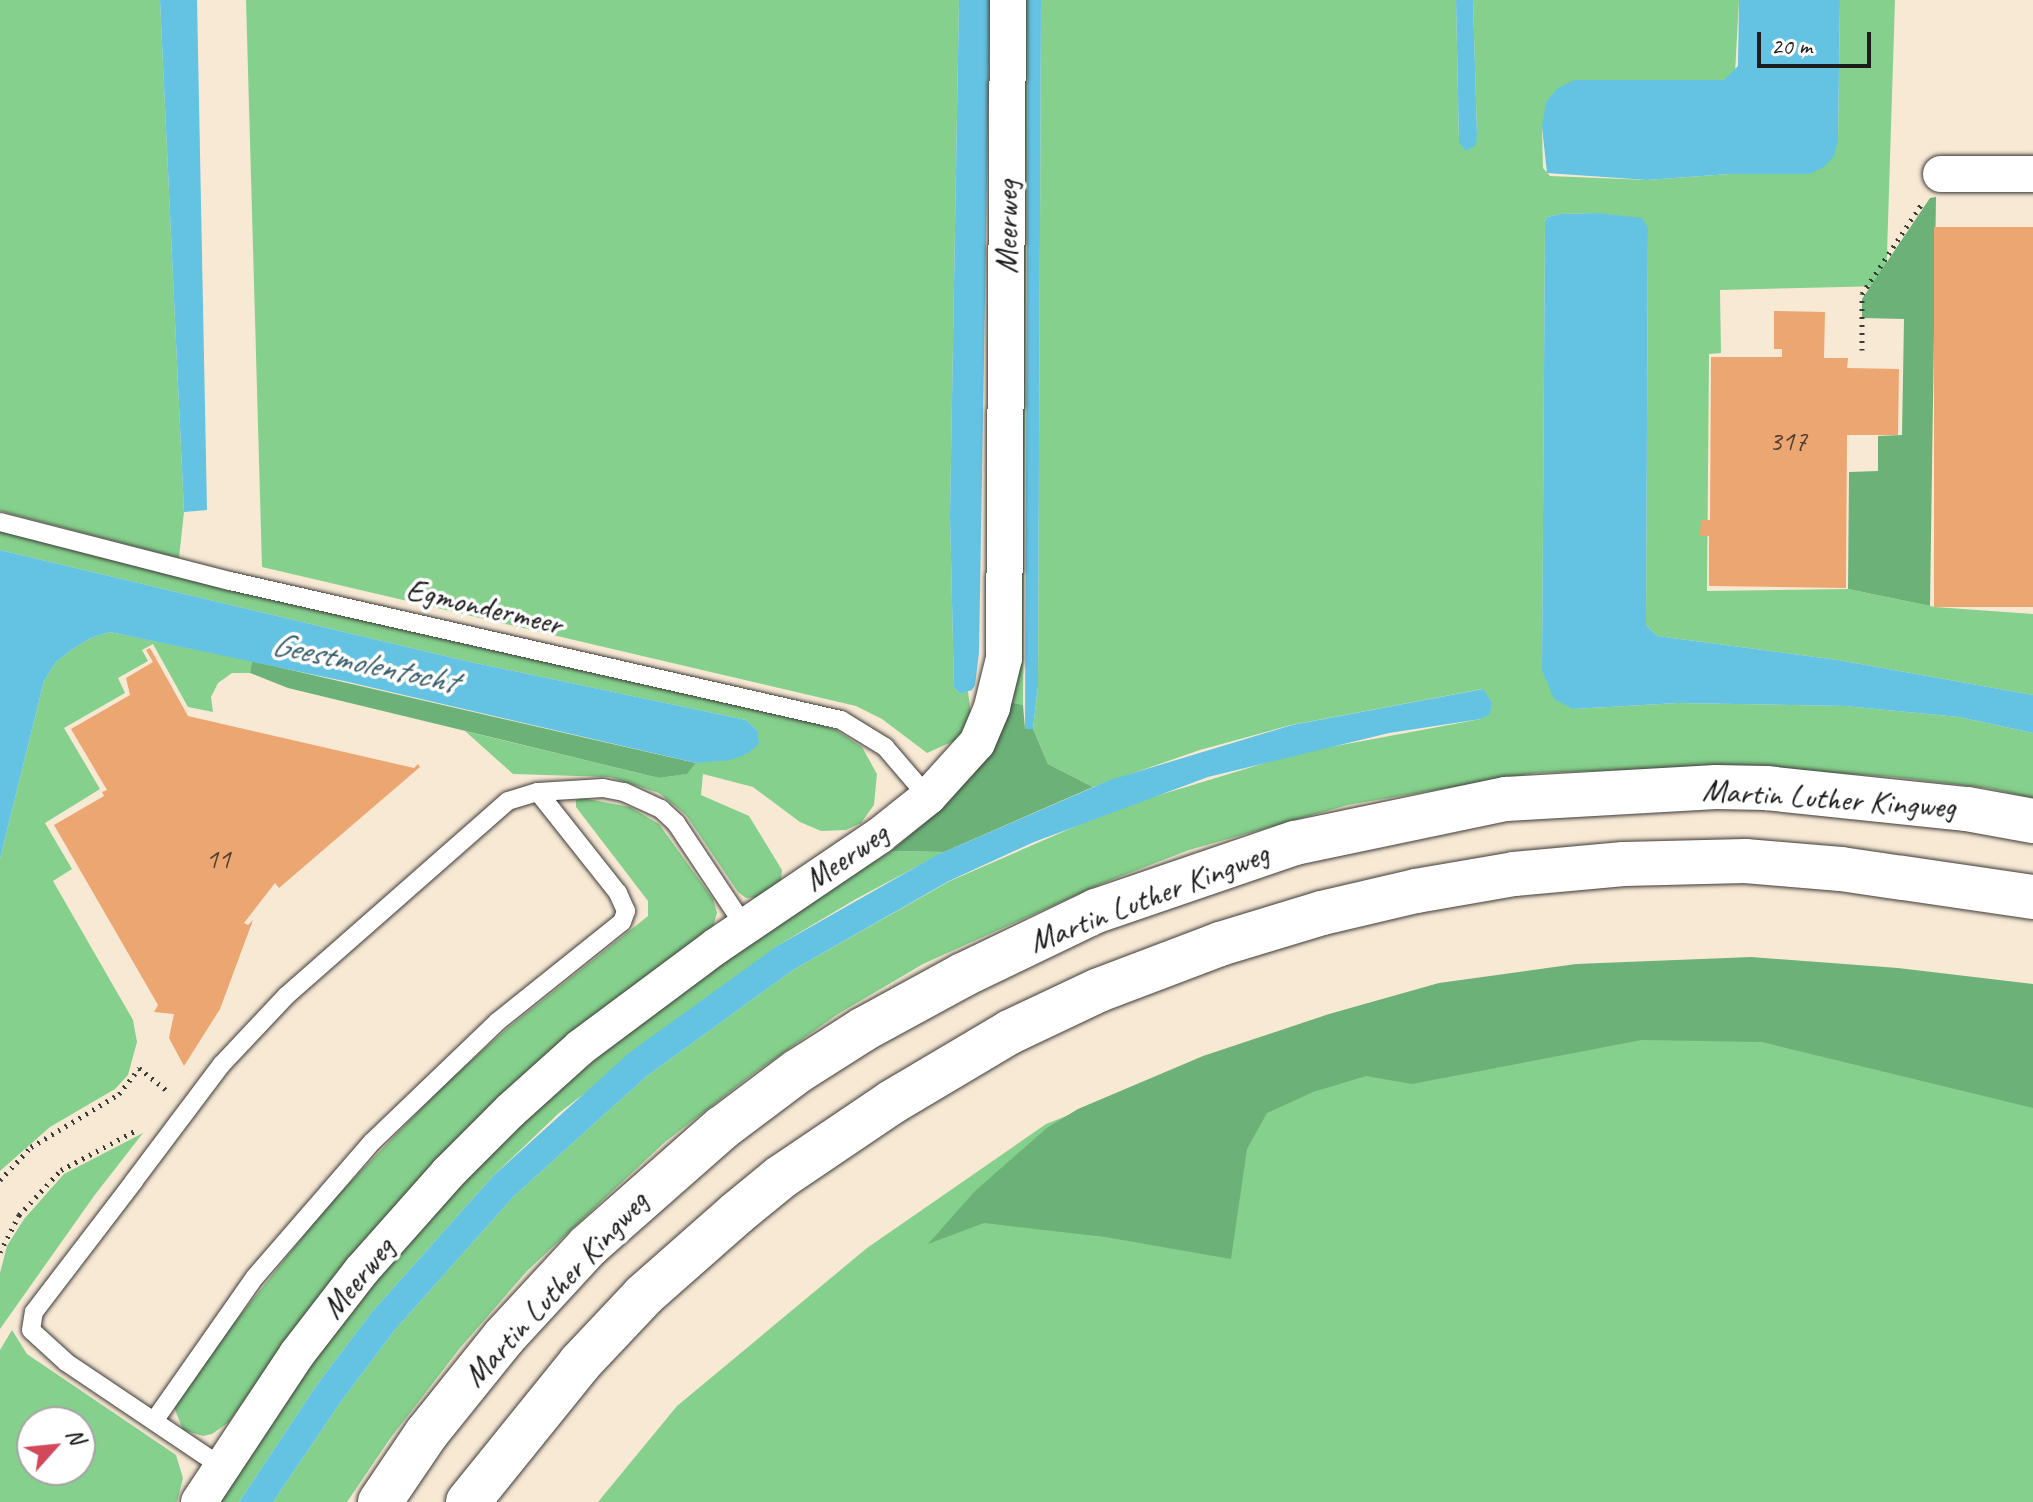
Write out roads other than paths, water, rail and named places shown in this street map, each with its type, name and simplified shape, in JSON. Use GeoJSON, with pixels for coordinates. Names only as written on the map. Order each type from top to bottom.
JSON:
{"type":"FeatureCollection","features":[{"type":"Feature","properties":{"kind":"highway","name":"Martin Luther Kingweg"},"geometry":{"type":"LineString","coordinates":[[380,1502],[426,1434],[504,1337],[597,1237],[722,1128],[798,1071],[864,1029],[963,975],[1096,911],[1295,843],[1506,799],[1701,788],[1766,788],[1953,807],[2033,821]]}},
{"type":"Feature","properties":{"kind":"highway"},"geometry":{"type":"LineString","coordinates":[[468,1502],[580,1363],[633,1306],[748,1204],[837,1137],[950,1066],[1099,990],[1220,944],[1322,913],[1416,891],[1514,874],[1624,864],[1745,861],[1841,869],[2033,897]]}},
{"type":"Feature","properties":{"kind":"street","name":"Meerweg"},"geometry":{"type":"LineString","coordinates":[[199,1502],[297,1354],[362,1270],[448,1173],[581,1047],[745,927],[879,836],[928,797],[977,743],[992,707],[1004,658],[1008,0]]}},
{"type":"Feature","properties":{"kind":"street"},"geometry":{"type":"LineString","coordinates":[[1941,174],[2033,174]]}},
{"type":"Feature","properties":{"kind":"lane","name":"Egmondermeer"},"geometry":{"type":"LineString","coordinates":[[0,522],[230,581],[841,720],[885,747],[928,797]]}},
{"type":"Feature","properties":{"kind":"lane"},"geometry":{"type":"LineString","coordinates":[[222,1467],[66,1362],[31,1330],[34,1312],[184,1103],[286,996],[508,801],[538,792],[603,788],[624,792],[661,809],[676,823],[745,927]]}},
{"type":"Feature","properties":{"kind":"lane"},"geometry":{"type":"LineString","coordinates":[[154,1421],[255,1277],[372,1142],[497,1022],[622,922],[626,911],[618,893],[538,792]]}},
{"type":"Feature","properties":{"kind":"water"},"geometry":{"type":"Polygon","coordinates":[[[160,0],[197,0],[207,510],[184,512],[160,0]]]}},
{"type":"Feature","properties":{"kind":"water"},"geometry":{"type":"Polygon","coordinates":[[[959,0],[990,0],[979,653],[975,685],[972,690],[960,694],[954,687],[950,515],[959,0]]]}},
{"type":"Feature","properties":{"kind":"water"},"geometry":{"type":"Polygon","coordinates":[[[1028,0],[1041,0],[1038,686],[1033,729],[1025,729],[1028,0]]]}},
{"type":"Feature","properties":{"kind":"water"},"geometry":{"type":"Polygon","coordinates":[[[1456,0],[1473,0],[1477,134],[1476,145],[1466,151],[1459,142],[1456,0]]]}},
{"type":"Feature","properties":{"kind":"water"},"geometry":{"type":"Polygon","coordinates":[[[1739,0],[1840,0],[1838,141],[1834,156],[1824,167],[1809,174],[1729,174],[1647,180],[1547,173],[1542,127],[1546,102],[1558,88],[1575,80],[1724,80],[1738,66],[1739,0]]]}},
{"type":"Feature","properties":{"kind":"water"},"geometry":{"type":"Polygon","coordinates":[[[1597,213],[1642,218],[1648,228],[1646,625],[1657,636],[1838,660],[2033,695],[2033,733],[1959,717],[1845,706],[1678,703],[1573,709],[1554,699],[1542,670],[1545,222],[1547,217],[1560,214],[1597,213]]]}},
{"type":"Feature","properties":{"kind":"water","name":"Geestmolentocht"},"geometry":{"type":"Polygon","coordinates":[[[0,550],[466,661],[746,720],[757,730],[759,744],[747,754],[730,760],[696,763],[344,681],[110,632],[91,638],[71,650],[56,662],[44,681],[0,859],[0,550]]]}},
{"type":"Feature","properties":{"kind":"water"},"geometry":{"type":"Polygon","coordinates":[[[1483,689],[1492,702],[1490,714],[1481,719],[1389,733],[1208,777],[1034,842],[949,881],[793,970],[647,1076],[513,1197],[394,1331],[340,1403],[273,1502],[239,1502],[316,1386],[371,1313],[493,1176],[629,1053],[777,946],[937,855],[1110,780],[1292,725],[1483,689]]]}}]}
